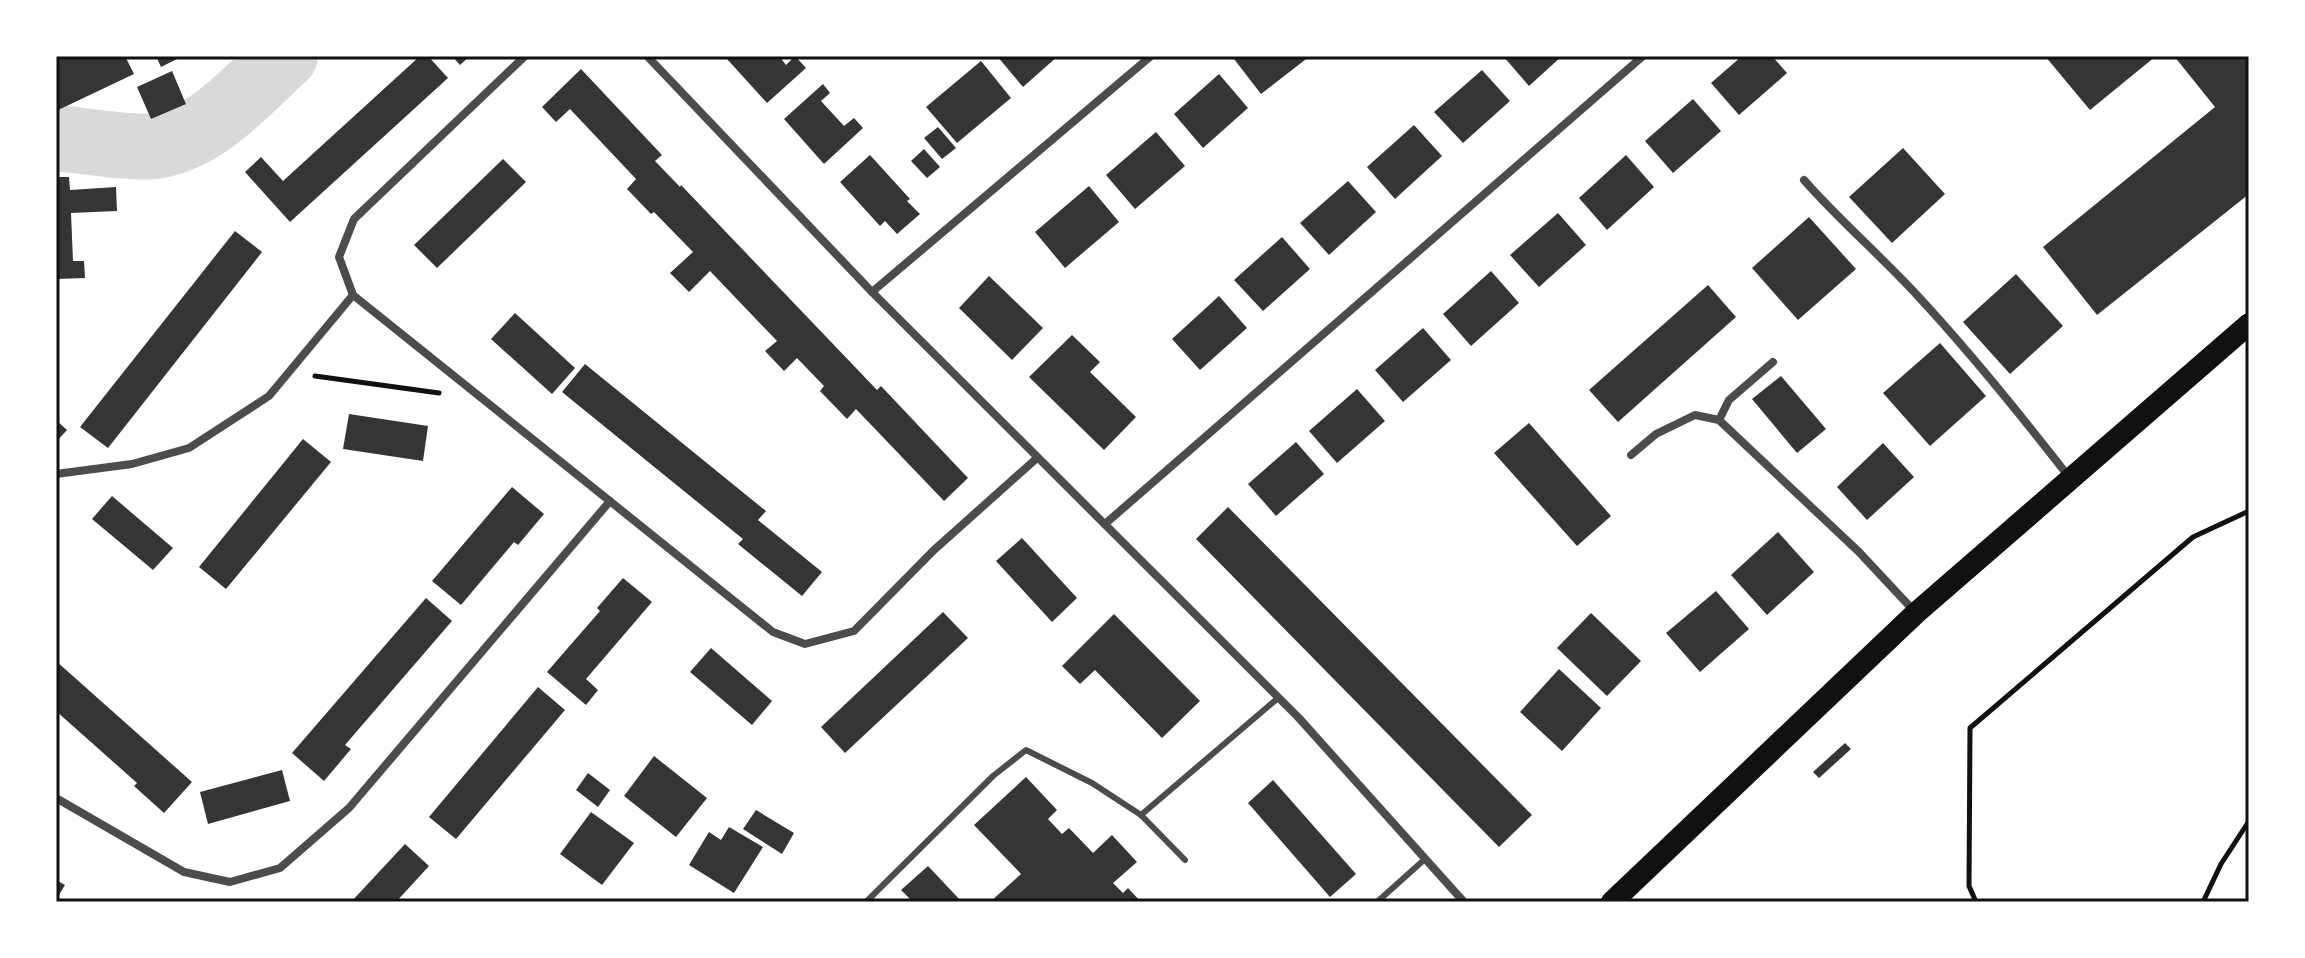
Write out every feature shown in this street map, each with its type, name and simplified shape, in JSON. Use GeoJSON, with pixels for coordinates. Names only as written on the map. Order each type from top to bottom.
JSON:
{"type":"FeatureCollection","features":[{"type":"Feature","properties":{"kind":"highway"},"geometry":{"type":"LineString","coordinates":[[1612,902],[1916,613],[2249,324]]}},
{"type":"Feature","properties":{"kind":"street"},"geometry":{"type":"LineString","coordinates":[[525,56],[354,219],[339,257],[353,295],[773,632],[805,644],[854,631],[934,550],[1037,458]]}},
{"type":"Feature","properties":{"kind":"street"},"geometry":{"type":"LineString","coordinates":[[647,56],[872,292],[1278,698],[1464,902]]}},
{"type":"Feature","properties":{"kind":"street"},"geometry":{"type":"LineString","coordinates":[[872,292],[1151,56]]}},
{"type":"Feature","properties":{"kind":"street"},"geometry":{"type":"LineString","coordinates":[[1105,524],[1643,56]]}},
{"type":"Feature","properties":{"kind":"street"},"geometry":{"type":"LineString","coordinates":[[1804,180],[1917,295],[1992,380],[2069,478]]}},
{"type":"Feature","properties":{"kind":"street"},"geometry":{"type":"LineString","coordinates":[[56,474],[132,464],[189,448],[269,396],[353,295]]}},
{"type":"Feature","properties":{"kind":"street"},"geometry":{"type":"LineString","coordinates":[[1719,420],[1729,400],[1773,362]]}},
{"type":"Feature","properties":{"kind":"street"},"geometry":{"type":"LineString","coordinates":[[1631,455],[1656,434],[1695,415],[1719,420],[1859,552],[1916,613]]}},
{"type":"Feature","properties":{"kind":"street"},"geometry":{"type":"LineString","coordinates":[[56,798],[184,872],[230,882],[280,868],[349,808],[610,501]]}},
{"type":"Feature","properties":{"kind":"lane"},"geometry":{"type":"LineString","coordinates":[[1141,815],[1278,698]]}},
{"type":"Feature","properties":{"kind":"lane"},"geometry":{"type":"LineString","coordinates":[[866,902],[993,776],[1026,750],[1092,783],[1141,815],[1185,860]]}},
{"type":"Feature","properties":{"kind":"lane"},"geometry":{"type":"LineString","coordinates":[[1377,902],[1425,859]]}},
{"type":"Feature","properties":{"kind":"path"},"geometry":{"type":"LineString","coordinates":[[293,368],[315,376],[435,395],[466,384]]}},
{"type":"Feature","properties":{"kind":"path"},"geometry":{"type":"LineString","coordinates":[[1976,902],[1969,886],[1970,728],[2193,537],[2249,511]]}},
{"type":"Feature","properties":{"kind":"path"},"geometry":{"type":"LineString","coordinates":[[2203,902],[2221,864],[2249,821]]}},
{"type":"Feature","properties":{"kind":"building"},"geometry":{"type":"Polygon","coordinates":[[[66,56],[125,56],[134,74],[56,111],[56,61],[66,56]]]}},
{"type":"Feature","properties":{"kind":"building"},"geometry":{"type":"Polygon","coordinates":[[[156,56],[183,56],[161,67],[156,56]]]}},
{"type":"Feature","properties":{"kind":"building"},"geometry":{"type":"Polygon","coordinates":[[[420,56],[428,56],[448,78],[290,222],[245,172],[261,157],[283,181],[420,56]]]}},
{"type":"Feature","properties":{"kind":"building"},"geometry":{"type":"Polygon","coordinates":[[[452,56],[470,56],[460,65],[452,56]]]}},
{"type":"Feature","properties":{"kind":"building"},"geometry":{"type":"Polygon","coordinates":[[[731,56],[779,56],[786,65],[795,56],[806,68],[767,103],[727,59],[731,56]]]}},
{"type":"Feature","properties":{"kind":"building"},"geometry":{"type":"Polygon","coordinates":[[[997,56],[1058,56],[1023,87],[997,56]]]}},
{"type":"Feature","properties":{"kind":"building"},"geometry":{"type":"Polygon","coordinates":[[[1238,56],[1310,56],[1261,94],[1234,59],[1238,56]]]}},
{"type":"Feature","properties":{"kind":"building"},"geometry":{"type":"Polygon","coordinates":[[[1503,56],[1562,56],[1529,86],[1503,56]]]}},
{"type":"Feature","properties":{"kind":"building"},"geometry":{"type":"Polygon","coordinates":[[[1742,56],[1772,56],[1787,73],[1739,115],[1711,83],[1742,56]]]}},
{"type":"Feature","properties":{"kind":"building"},"geometry":{"type":"Polygon","coordinates":[[[2045,56],[2156,56],[2090,110],[2045,56]]]}},
{"type":"Feature","properties":{"kind":"building"},"geometry":{"type":"Polygon","coordinates":[[[2174,56],[2249,56],[2249,194],[2097,315],[2043,247],[2215,107],[2174,56]]]}},
{"type":"Feature","properties":{"kind":"building"},"geometry":{"type":"Polygon","coordinates":[[[981,61],[1011,98],[957,143],[926,107],[981,61]]]}},
{"type":"Feature","properties":{"kind":"building"},"geometry":{"type":"Polygon","coordinates":[[[581,69],[662,155],[655,161],[877,390],[881,386],[968,478],[944,501],[856,409],[847,419],[820,391],[824,386],[797,358],[784,371],[765,351],[777,341],[710,271],[689,292],[670,273],[693,252],[627,189],[636,179],[570,109],[556,122],[542,107],[581,69]]]}},
{"type":"Feature","properties":{"kind":"building"},"geometry":{"type":"Polygon","coordinates":[[[1482,70],[1510,101],[1463,143],[1434,112],[1482,70]]]}},
{"type":"Feature","properties":{"kind":"building"},"geometry":{"type":"Polygon","coordinates":[[[172,71],[186,104],[151,119],[137,87],[172,71]]]}},
{"type":"Feature","properties":{"kind":"building"},"geometry":{"type":"Polygon","coordinates":[[[1219,74],[1248,108],[1203,148],[1174,114],[1219,74]]]}},
{"type":"Feature","properties":{"kind":"building"},"geometry":{"type":"Polygon","coordinates":[[[823,84],[830,93],[821,101],[844,126],[854,118],[863,128],[824,164],[784,119],[823,84]]]}},
{"type":"Feature","properties":{"kind":"building"},"geometry":{"type":"Polygon","coordinates":[[[1693,99],[1721,131],[1673,173],[1645,141],[1693,99]]]}},
{"type":"Feature","properties":{"kind":"building"},"geometry":{"type":"Polygon","coordinates":[[[1414,125],[1442,156],[1395,199],[1367,167],[1414,125]]]}},
{"type":"Feature","properties":{"kind":"building"},"geometry":{"type":"Polygon","coordinates":[[[938,127],[956,148],[942,159],[924,138],[938,127]]]}},
{"type":"Feature","properties":{"kind":"building"},"geometry":{"type":"Polygon","coordinates":[[[1156,132],[1185,166],[1135,209],[1106,175],[1156,132]]]}},
{"type":"Feature","properties":{"kind":"building"},"geometry":{"type":"Polygon","coordinates":[[[1903,148],[1945,194],[1892,243],[1849,197],[1903,148]]]}},
{"type":"Feature","properties":{"kind":"building"},"geometry":{"type":"Polygon","coordinates":[[[924,149],[940,167],[927,178],[911,161],[924,149]]]}},
{"type":"Feature","properties":{"kind":"building"},"geometry":{"type":"Polygon","coordinates":[[[870,155],[920,214],[897,234],[885,221],[880,226],[840,182],[870,155]]]}},
{"type":"Feature","properties":{"kind":"building"},"geometry":{"type":"Polygon","coordinates":[[[1626,155],[1654,187],[1607,230],[1579,198],[1626,155]]]}},
{"type":"Feature","properties":{"kind":"building"},"geometry":{"type":"Polygon","coordinates":[[[503,159],[526,182],[437,268],[414,245],[503,159]]]}},
{"type":"Feature","properties":{"kind":"building"},"geometry":{"type":"Polygon","coordinates":[[[56,177],[69,177],[70,190],[116,187],[117,211],[71,213],[73,261],[84,261],[85,278],[56,279],[56,177]]]}},
{"type":"Feature","properties":{"kind":"building"},"geometry":{"type":"Polygon","coordinates":[[[1348,181],[1376,212],[1329,255],[1300,223],[1348,181]]]}},
{"type":"Feature","properties":{"kind":"building"},"geometry":{"type":"Polygon","coordinates":[[[1089,186],[1119,222],[1065,268],[1035,232],[1089,186]]]}},
{"type":"Feature","properties":{"kind":"building"},"geometry":{"type":"Polygon","coordinates":[[[1558,213],[1586,245],[1539,287],[1510,255],[1558,213]]]}},
{"type":"Feature","properties":{"kind":"building"},"geometry":{"type":"Polygon","coordinates":[[[1809,217],[1856,269],[1798,320],[1752,268],[1809,217]]]}},
{"type":"Feature","properties":{"kind":"building"},"geometry":{"type":"Polygon","coordinates":[[[235,231],[262,252],[108,448],[80,427],[235,231]]]}},
{"type":"Feature","properties":{"kind":"building"},"geometry":{"type":"Polygon","coordinates":[[[1282,237],[1310,269],[1263,311],[1234,280],[1282,237]]]}},
{"type":"Feature","properties":{"kind":"building"},"geometry":{"type":"Polygon","coordinates":[[[1491,271],[1519,303],[1471,346],[1443,314],[1491,271]]]}},
{"type":"Feature","properties":{"kind":"building"},"geometry":{"type":"Polygon","coordinates":[[[2016,274],[2063,326],[2010,374],[1963,322],[2016,274]]]}},
{"type":"Feature","properties":{"kind":"building"},"geometry":{"type":"Polygon","coordinates":[[[989,276],[1043,328],[1012,360],[959,308],[989,276]]]}},
{"type":"Feature","properties":{"kind":"building"},"geometry":{"type":"Polygon","coordinates":[[[1708,285],[1736,317],[1618,422],[1589,390],[1708,285]]]}},
{"type":"Feature","properties":{"kind":"building"},"geometry":{"type":"Polygon","coordinates":[[[1219,296],[1247,328],[1200,370],[1172,339],[1219,296]]]}},
{"type":"Feature","properties":{"kind":"building"},"geometry":{"type":"Polygon","coordinates":[[[515,313],[575,368],[552,394],[491,339],[515,313]]]}},
{"type":"Feature","properties":{"kind":"building"},"geometry":{"type":"Polygon","coordinates":[[[1423,328],[1451,360],[1403,402],[1375,370],[1423,328]]]}},
{"type":"Feature","properties":{"kind":"building"},"geometry":{"type":"Polygon","coordinates":[[[1072,335],[1100,362],[1090,372],[1136,417],[1104,450],[1029,377],[1072,335]]]}},
{"type":"Feature","properties":{"kind":"building"},"geometry":{"type":"Polygon","coordinates":[[[1940,343],[1986,396],[1930,446],[1883,393],[1940,343]]]}},
{"type":"Feature","properties":{"kind":"building"},"geometry":{"type":"Polygon","coordinates":[[[585,364],[766,511],[758,520],[822,572],[802,596],[738,544],[743,539],[562,392],[585,364]]]}},
{"type":"Feature","properties":{"kind":"building"},"geometry":{"type":"Polygon","coordinates":[[[1781,376],[1826,429],[1797,453],[1752,399],[1781,376]]]}},
{"type":"Feature","properties":{"kind":"building"},"geometry":{"type":"Polygon","coordinates":[[[1357,389],[1385,421],[1337,463],[1309,431],[1357,389]]]}},
{"type":"Feature","properties":{"kind":"building"},"geometry":{"type":"Polygon","coordinates":[[[349,414],[428,426],[423,461],[343,449],[349,414]]]}},
{"type":"Feature","properties":{"kind":"building"},"geometry":{"type":"Polygon","coordinates":[[[56,420],[67,430],[56,442],[56,420]]]}},
{"type":"Feature","properties":{"kind":"building"},"geometry":{"type":"Polygon","coordinates":[[[1529,423],[1611,516],[1577,546],[1494,453],[1529,423]]]}},
{"type":"Feature","properties":{"kind":"building"},"geometry":{"type":"Polygon","coordinates":[[[303,439],[331,462],[226,589],[199,567],[303,439]]]}},
{"type":"Feature","properties":{"kind":"building"},"geometry":{"type":"Polygon","coordinates":[[[1296,442],[1324,474],[1276,516],[1248,484],[1296,442]]]}},
{"type":"Feature","properties":{"kind":"building"},"geometry":{"type":"Polygon","coordinates":[[[1883,443],[1914,477],[1867,520],[1837,487],[1883,443]]]}},
{"type":"Feature","properties":{"kind":"building"},"geometry":{"type":"Polygon","coordinates":[[[512,487],[544,514],[518,545],[514,542],[461,605],[432,581],[512,487]]]}},
{"type":"Feature","properties":{"kind":"building"},"geometry":{"type":"Polygon","coordinates":[[[112,496],[173,548],[153,570],[92,519],[112,496]]]}},
{"type":"Feature","properties":{"kind":"building"},"geometry":{"type":"Polygon","coordinates":[[[1228,507],[1532,815],[1499,847],[1196,539],[1228,507]]]}},
{"type":"Feature","properties":{"kind":"building"},"geometry":{"type":"Polygon","coordinates":[[[1778,532],[1814,572],[1767,615],[1731,575],[1778,532]]]}},
{"type":"Feature","properties":{"kind":"building"},"geometry":{"type":"Polygon","coordinates":[[[1022,538],[1077,598],[1052,622],[996,561],[1022,538]]]}},
{"type":"Feature","properties":{"kind":"building"},"geometry":{"type":"Polygon","coordinates":[[[623,578],[652,602],[586,679],[598,690],[586,705],[547,672],[600,611],[597,608],[623,578]]]}},
{"type":"Feature","properties":{"kind":"building"},"geometry":{"type":"Polygon","coordinates":[[[1716,591],[1749,629],[1700,672],[1666,633],[1716,591]]]}},
{"type":"Feature","properties":{"kind":"building"},"geometry":{"type":"Polygon","coordinates":[[[426,598],[452,621],[345,745],[351,749],[324,781],[292,753],[426,598]]]}},
{"type":"Feature","properties":{"kind":"building"},"geometry":{"type":"Polygon","coordinates":[[[943,612],[968,638],[845,753],[821,727],[943,612]]]}},
{"type":"Feature","properties":{"kind":"building"},"geometry":{"type":"Polygon","coordinates":[[[1591,613],[1641,661],[1607,696],[1557,648],[1591,613]]]}},
{"type":"Feature","properties":{"kind":"building"},"geometry":{"type":"Polygon","coordinates":[[[1114,614],[1200,701],[1162,738],[1095,670],[1080,684],[1062,666],[1114,614]]]}},
{"type":"Feature","properties":{"kind":"building"},"geometry":{"type":"Polygon","coordinates":[[[711,648],[772,701],[752,725],[690,672],[711,648]]]}},
{"type":"Feature","properties":{"kind":"building"},"geometry":{"type":"Polygon","coordinates":[[[56,661],[192,782],[164,813],[134,786],[137,783],[56,711],[56,661]]]}},
{"type":"Feature","properties":{"kind":"building"},"geometry":{"type":"Polygon","coordinates":[[[1559,669],[1601,708],[1562,751],[1520,712],[1559,669]]]}},
{"type":"Feature","properties":{"kind":"building"},"geometry":{"type":"Polygon","coordinates":[[[538,687],[565,710],[456,839],[429,817],[538,687]]]}},
{"type":"Feature","properties":{"kind":"building"},"geometry":{"type":"Polygon","coordinates":[[[1845,743],[1851,749],[1819,778],[1813,772],[1845,743]]]}},
{"type":"Feature","properties":{"kind":"building"},"geometry":{"type":"Polygon","coordinates":[[[654,756],[707,798],[676,837],[624,796],[654,756]]]}},
{"type":"Feature","properties":{"kind":"building"},"geometry":{"type":"Polygon","coordinates":[[[282,770],[290,801],[208,824],[200,792],[282,770]]]}},
{"type":"Feature","properties":{"kind":"building"},"geometry":{"type":"Polygon","coordinates":[[[588,773],[610,790],[598,807],[576,790],[588,773]]]}},
{"type":"Feature","properties":{"kind":"building"},"geometry":{"type":"Polygon","coordinates":[[[1026,777],[1057,810],[1048,819],[1062,834],[1069,828],[1093,853],[1112,835],[1137,862],[1113,883],[1123,893],[1128,888],[1141,902],[990,902],[1021,874],[974,825],[1026,777]]]}},
{"type":"Feature","properties":{"kind":"building"},"geometry":{"type":"Polygon","coordinates":[[[1273,780],[1356,874],[1330,897],[1248,803],[1273,780]]]}},
{"type":"Feature","properties":{"kind":"building"},"geometry":{"type":"Polygon","coordinates":[[[756,810],[794,833],[782,854],[743,829],[756,810]]]}},
{"type":"Feature","properties":{"kind":"building"},"geometry":{"type":"Polygon","coordinates":[[[591,812],[634,843],[602,885],[560,854],[591,812]]]}},
{"type":"Feature","properties":{"kind":"building"},"geometry":{"type":"Polygon","coordinates":[[[729,827],[763,847],[734,893],[689,865],[709,832],[721,840],[729,827]]]}},
{"type":"Feature","properties":{"kind":"building"},"geometry":{"type":"Polygon","coordinates":[[[405,844],[429,866],[396,902],[351,902],[405,844]]]}},
{"type":"Feature","properties":{"kind":"building"},"geometry":{"type":"Polygon","coordinates":[[[928,866],[962,902],[913,902],[901,890],[928,866]]]}},
{"type":"Feature","properties":{"kind":"building"},"geometry":{"type":"Polygon","coordinates":[[[56,880],[65,885],[56,900],[56,880]]]}},
{"type":"Feature","properties":{"kind":"waterway"},"geometry":{"type":"LineString","coordinates":[[56,138],[133,146],[155,146],[174,141],[226,111],[285,56]]}}]}
